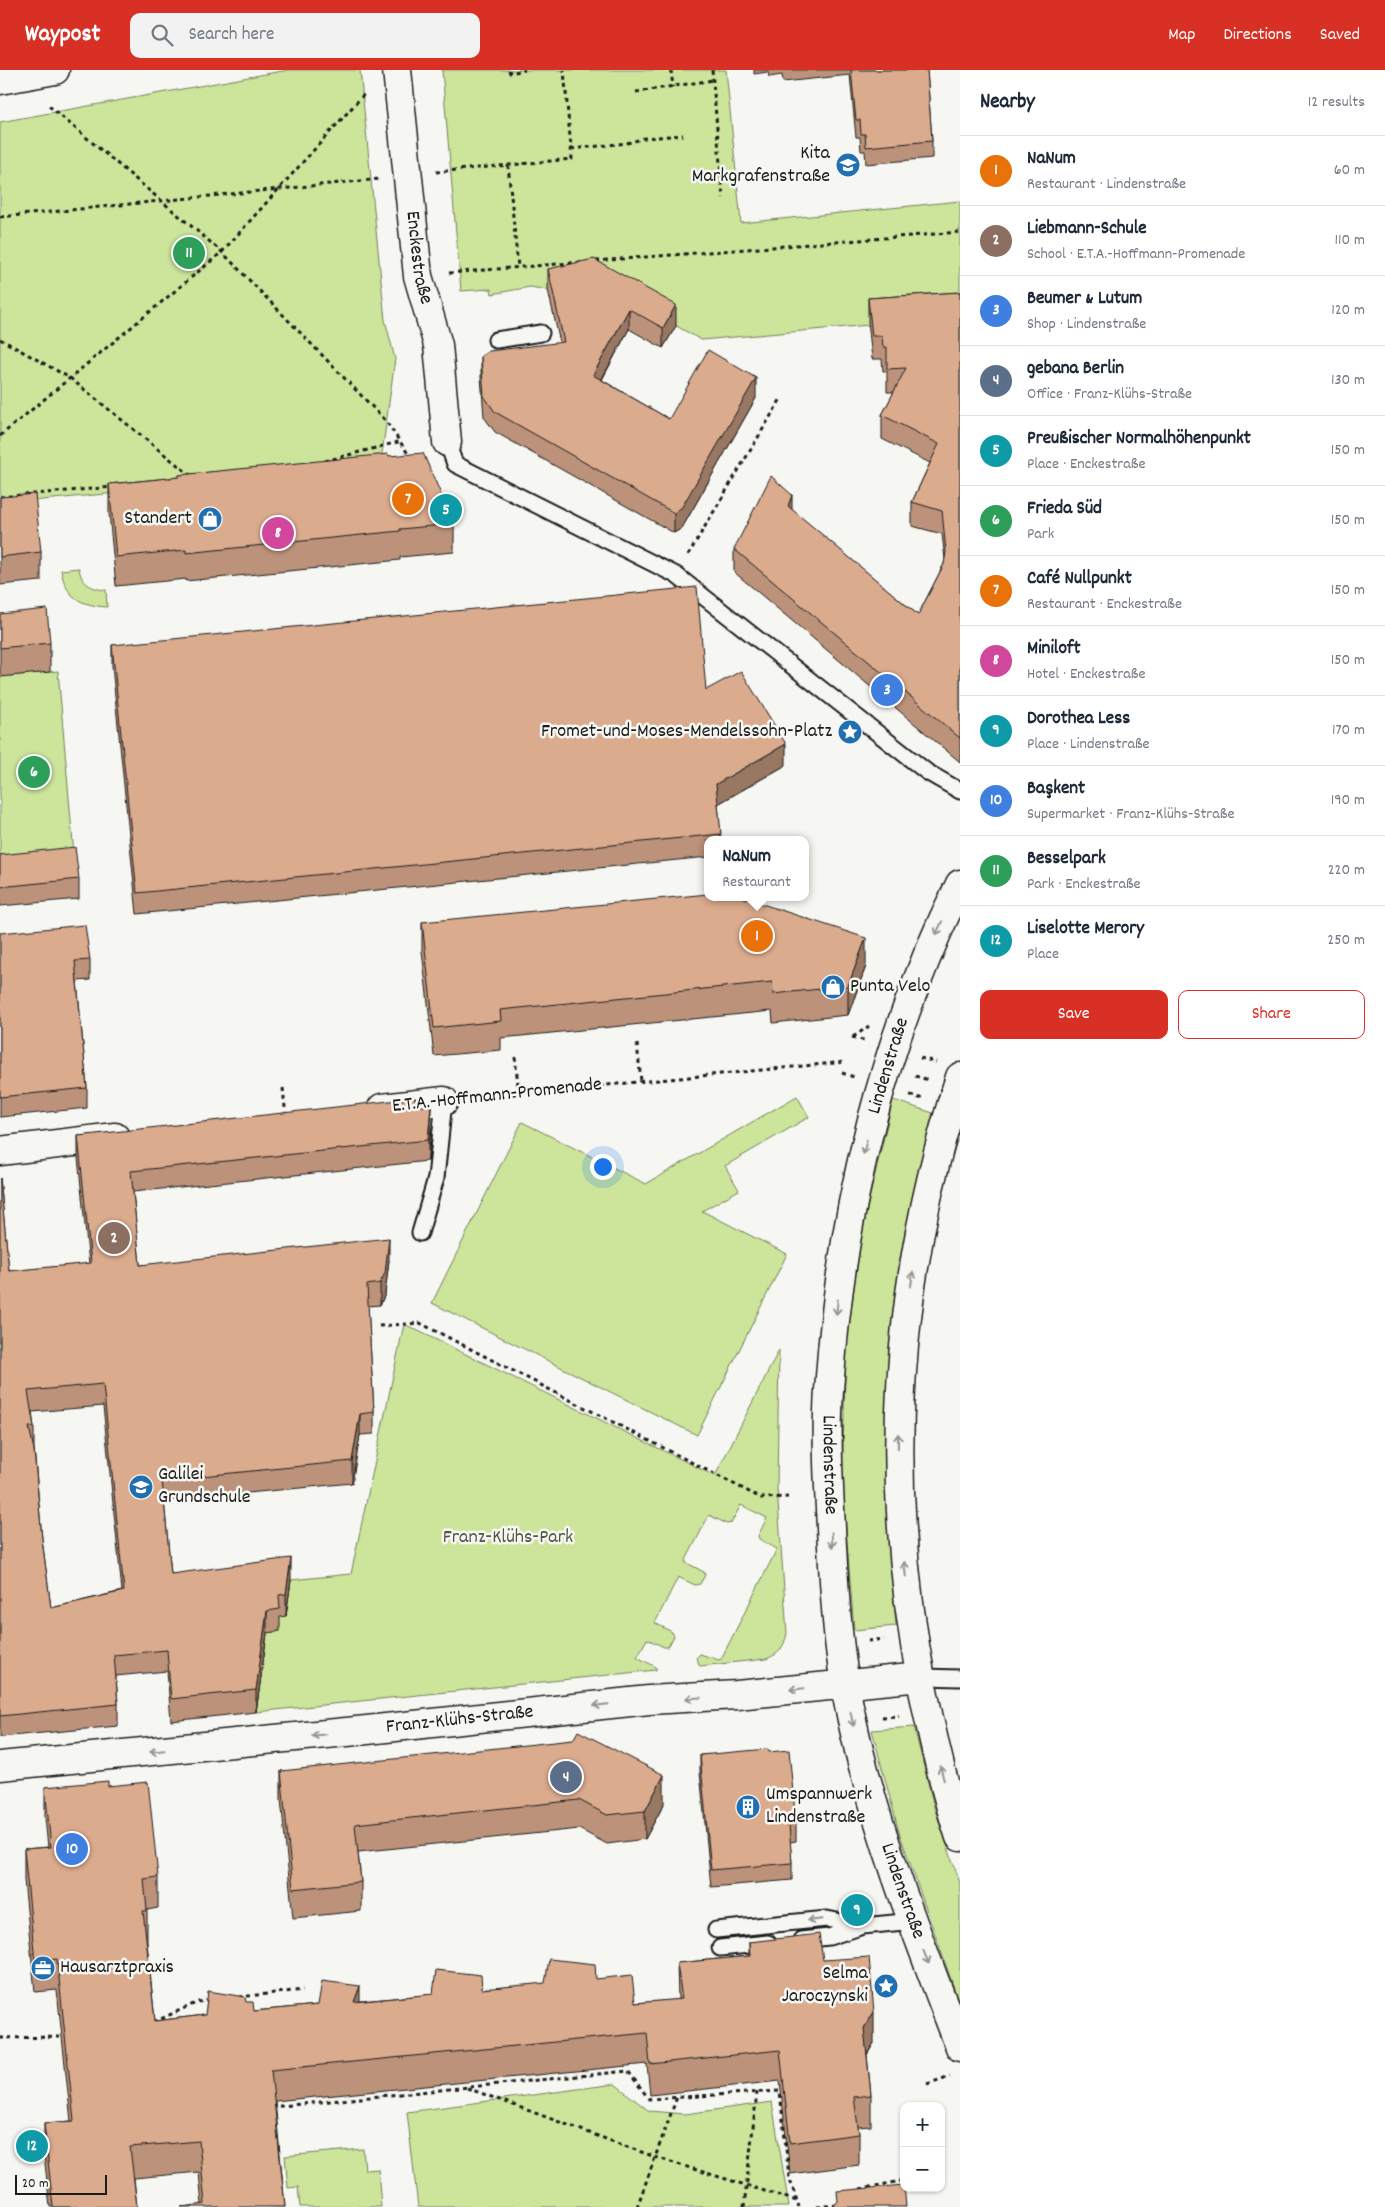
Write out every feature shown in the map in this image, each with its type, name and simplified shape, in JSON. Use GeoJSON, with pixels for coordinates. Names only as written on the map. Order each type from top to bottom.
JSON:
{"type":"FeatureCollection","features":[{"type":"Feature","properties":{"kind":"main road"},"geometry":{"type":"LineString","coordinates":[[0,80],[55,70]]}},
{"type":"Feature","properties":{"kind":"main road","name":"Enckestraße"},"geometry":{"type":"LineString","coordinates":[[397,70],[418,276],[438,345],[447,442]]}},
{"type":"Feature","properties":{"kind":"main road","name":"Lindenstraße"},"geometry":{"type":"LineString","coordinates":[[960,884],[924,963],[892,1049],[865,1147],[842,1262],[829,1379],[828,1474],[837,1615],[852,1720],[879,1822],[960,2046]]}},
{"type":"Feature","properties":{"kind":"main road"},"geometry":{"type":"LineString","coordinates":[[960,1077],[941,1138],[924,1211],[913,1272],[902,1354],[899,1424],[899,1489],[904,1569],[932,1736],[949,1803],[960,1837]]}},
{"type":"Feature","properties":{"kind":"main road","name":"E.T.A.-Hoffmann-Promenade"},"geometry":{"type":"LineString","coordinates":[[355,1111],[444,1101]]}},
{"type":"Feature","properties":{"kind":"main road"},"geometry":{"type":"LineString","coordinates":[[0,1151],[142,1135]]}},
{"type":"Feature","properties":{"kind":"main road","name":"Franz-Klühs-Straße"},"geometry":{"type":"LineString","coordinates":[[0,1766],[650,1700],[921,1677]]}},
{"type":"Feature","properties":{"kind":"lane"},"geometry":{"type":"LineString","coordinates":[[496,340],[541,333]]}},
{"type":"Feature","properties":{"kind":"lane"},"geometry":{"type":"LineString","coordinates":[[447,442],[455,464],[676,575],[927,772],[960,791]]}},
{"type":"Feature","properties":{"kind":"lane"},"geometry":{"type":"LineString","coordinates":[[420,1233],[436,1178],[444,1101]]}},
{"type":"Feature","properties":{"kind":"lane"},"geometry":{"type":"LineString","coordinates":[[921,1677],[960,1678]]}},
{"type":"Feature","properties":{"kind":"lane"},"geometry":{"type":"LineString","coordinates":[[716,1930],[827,1919],[863,1926]]}},
{"type":"Feature","properties":{"kind":"lane"},"geometry":{"type":"LineString","coordinates":[[720,1948],[829,1937],[863,1926],[914,1921]]}},
{"type":"Feature","properties":{"kind":"path"},"geometry":{"type":"LineString","coordinates":[[509,70],[510,73],[525,70]]}},
{"type":"Feature","properties":{"kind":"path"},"geometry":{"type":"LineString","coordinates":[[0,216],[572,159],[564,70]]}},
{"type":"Feature","properties":{"kind":"path"},"geometry":{"type":"LineString","coordinates":[[671,70],[673,87]]}},
{"type":"Feature","properties":{"kind":"path"},"geometry":{"type":"LineString","coordinates":[[712,70],[723,198]]}},
{"type":"Feature","properties":{"kind":"path"},"geometry":{"type":"LineString","coordinates":[[636,92],[712,80]]}},
{"type":"Feature","properties":{"kind":"path"},"geometry":{"type":"LineString","coordinates":[[0,436],[222,252],[366,92]]}},
{"type":"Feature","properties":{"kind":"path"},"geometry":{"type":"LineString","coordinates":[[49,106],[222,252],[386,421],[402,441],[415,464]]}},
{"type":"Feature","properties":{"kind":"path"},"geometry":{"type":"LineString","coordinates":[[571,149],[627,143],[645,138],[683,135]]}},
{"type":"Feature","properties":{"kind":"path"},"geometry":{"type":"LineString","coordinates":[[508,165],[518,267]]}},
{"type":"Feature","properties":{"kind":"path"},"geometry":{"type":"LineString","coordinates":[[418,276],[960,232]]}},
{"type":"Feature","properties":{"kind":"path"},"geometry":{"type":"LineString","coordinates":[[0,339],[70,378],[196,479],[186,480]]}},
{"type":"Feature","properties":{"kind":"path"},"geometry":{"type":"LineString","coordinates":[[676,575],[782,397]]}},
{"type":"Feature","properties":{"kind":"path"},"geometry":{"type":"LineString","coordinates":[[317,462],[402,441]]}},
{"type":"Feature","properties":{"kind":"path"},"geometry":{"type":"LineString","coordinates":[[0,497],[117,486]]}},
{"type":"Feature","properties":{"kind":"path"},"geometry":{"type":"LineString","coordinates":[[637,1044],[641,1082]]}},
{"type":"Feature","properties":{"kind":"path"},"geometry":{"type":"LineString","coordinates":[[516,1057],[519,1094]]}},
{"type":"Feature","properties":{"kind":"path","name":"E.T.A.-Hoffmann-Promenade"},"geometry":{"type":"LineString","coordinates":[[444,1101],[845,1062]]}},
{"type":"Feature","properties":{"kind":"path"},"geometry":{"type":"LineString","coordinates":[[910,1074],[933,1082]]}},
{"type":"Feature","properties":{"kind":"path"},"geometry":{"type":"LineString","coordinates":[[282,1088],[286,1119]]}},
{"type":"Feature","properties":{"kind":"path"},"geometry":{"type":"LineString","coordinates":[[379,1326],[420,1323],[761,1498],[788,1498]]}},
{"type":"Feature","properties":{"kind":"path"},"geometry":{"type":"LineString","coordinates":[[864,1641],[890,1638]]}},
{"type":"Feature","properties":{"kind":"path"},"geometry":{"type":"LineString","coordinates":[[878,1718],[904,1715]]}},
{"type":"Feature","properties":{"kind":"path"},"geometry":{"type":"LineString","coordinates":[[236,1997],[304,1990]]}},
{"type":"Feature","properties":{"kind":"path"},"geometry":{"type":"LineString","coordinates":[[150,2023],[198,2002],[217,1999]]}},
{"type":"Feature","properties":{"kind":"path"},"geometry":{"type":"LineString","coordinates":[[0,2038],[62,2037]]}},
{"type":"Feature","properties":{"kind":"path"},"geometry":{"type":"LineString","coordinates":[[269,2107],[628,2071],[649,2099],[780,2091],[789,2177],[799,2207]]}},
{"type":"Feature","properties":{"kind":"path"},"geometry":{"type":"LineString","coordinates":[[927,2084],[940,2079]]}},
{"type":"Feature","properties":{"kind":"path"},"geometry":{"type":"LineString","coordinates":[[464,2086],[655,2157],[797,2201]]}},
{"type":"Feature","properties":{"kind":"path"},"geometry":{"type":"LineString","coordinates":[[744,2207],[757,2092]]}},
{"type":"Feature","properties":{"kind":"path"},"geometry":{"type":"LineString","coordinates":[[637,2207],[677,2097]]}},
{"type":"Feature","properties":{"kind":"path"},"geometry":{"type":"LineString","coordinates":[[856,2190],[900,2181]]}},
{"type":"Feature","properties":{"kind":"path"},"geometry":{"type":"LineString","coordinates":[[817,2207],[838,2205]]}},
{"type":"Feature","properties":{"kind":"green space"},"geometry":{"type":"Polygon","coordinates":[[[288,70],[360,70],[385,320],[395,359],[380,468],[0,504],[0,122],[288,70]]]}},
{"type":"Feature","properties":{"kind":"green space"},"geometry":{"type":"Polygon","coordinates":[[[442,70],[726,70],[741,223],[960,201],[960,317],[868,321],[869,325],[701,340],[612,289],[548,290],[530,287],[492,294],[491,289],[461,291],[442,70]]]}},
{"type":"Feature","properties":{"kind":"green space"},"geometry":{"type":"Polygon","coordinates":[[[79,568],[82,578],[88,585],[106,590],[107,607],[82,602],[66,587],[61,570],[79,568]]]}},
{"type":"Feature","properties":{"kind":"green space"},"geometry":{"type":"Polygon","coordinates":[[[58,671],[75,867],[0,874],[0,677],[58,671]]]}},
{"type":"Feature","properties":{"kind":"green space"},"geometry":{"type":"Polygon","coordinates":[[[797,1096],[809,1117],[725,1166],[739,1190],[702,1211],[787,1254],[697,1435],[432,1303],[522,1122],[646,1184],[797,1096]]]}},
{"type":"Feature","properties":{"kind":"green space"},"geometry":{"type":"Polygon","coordinates":[[[893,1100],[933,1113],[916,1183],[890,1352],[886,1414],[886,1499],[896,1626],[854,1630],[842,1480],[846,1345],[863,1224],[893,1100]]]}},
{"type":"Feature","properties":{"kind":"green space","name":"Franz-Klühs-Park"},"geometry":{"type":"Polygon","coordinates":[[[404,1324],[715,1476],[779,1350],[777,1488],[787,1634],[780,1650],[775,1655],[766,1659],[700,1666],[696,1658],[700,1654],[721,1659],[777,1549],[759,1539],[758,1536],[767,1518],[741,1505],[731,1523],[727,1524],[709,1515],[685,1562],[704,1572],[705,1575],[700,1584],[695,1585],[678,1577],[655,1623],[672,1632],[674,1636],[668,1647],[647,1639],[637,1657],[656,1667],[656,1670],[256,1712],[267,1633],[280,1631],[279,1617],[286,1615],[291,1580],[351,1574],[404,1324]]]}},
{"type":"Feature","properties":{"kind":"green space"},"geometry":{"type":"Polygon","coordinates":[[[914,1727],[934,1807],[960,1883],[960,2005],[899,1832],[872,1730],[914,1727]]]}},
{"type":"Feature","properties":{"kind":"green space"},"geometry":{"type":"Polygon","coordinates":[[[615,2084],[649,2111],[685,2114],[772,2102],[789,2207],[418,2207],[407,2112],[615,2084]]]}},
{"type":"Feature","properties":{"kind":"green space"},"geometry":{"type":"Polygon","coordinates":[[[363,2149],[365,2170],[378,2169],[381,2207],[300,2207],[298,2187],[288,2188],[285,2156],[363,2149]]]}},
{"type":"Feature","properties":{"kind":"building"},"geometry":{"type":"Polygon","coordinates":[[[851,70],[927,70],[932,141],[866,147],[865,134],[861,134],[860,120],[856,120],[851,70]]]}},
{"type":"Feature","properties":{"kind":"building"},"geometry":{"type":"Polygon","coordinates":[[[594,259],[676,305],[663,328],[629,309],[593,375],[669,419],[708,350],[756,378],[682,507],[674,513],[495,412],[484,396],[481,356],[489,351],[564,342],[548,269],[594,259]]]}},
{"type":"Feature","properties":{"kind":"building"},"geometry":{"type":"Polygon","coordinates":[[[960,292],[960,738],[734,549],[771,476],[792,495],[788,506],[918,615],[944,564],[946,552],[942,511],[912,502],[939,444],[882,415],[906,368],[887,369],[887,347],[883,347],[882,336],[872,336],[868,298],[960,292]]]}},
{"type":"Feature","properties":{"kind":"building"},"geometry":{"type":"Polygon","coordinates":[[[423,453],[454,524],[186,553],[186,550],[116,557],[109,484],[388,454],[389,456],[423,453]]]}},
{"type":"Feature","properties":{"kind":"building"},"geometry":{"type":"Polygon","coordinates":[[[35,494],[41,552],[0,557],[0,497],[35,494]]]}},
{"type":"Feature","properties":{"kind":"building"},"geometry":{"type":"Polygon","coordinates":[[[697,587],[706,690],[741,671],[786,744],[716,784],[721,834],[137,893],[112,645],[697,587]]]}},
{"type":"Feature","properties":{"kind":"building"},"geometry":{"type":"Polygon","coordinates":[[[47,609],[50,643],[0,648],[0,614],[47,609]]]}},
{"type":"Feature","properties":{"kind":"building"},"geometry":{"type":"Polygon","coordinates":[[[75,847],[79,879],[0,887],[0,855],[75,847]]]}},
{"type":"Feature","properties":{"kind":"building"},"geometry":{"type":"Polygon","coordinates":[[[704,894],[704,901],[753,901],[866,938],[848,986],[773,994],[772,982],[500,1010],[501,1021],[434,1028],[422,922],[704,894]]]}},
{"type":"Feature","properties":{"kind":"building"},"geometry":{"type":"Polygon","coordinates":[[[85,925],[90,960],[75,961],[87,1088],[0,1097],[0,933],[85,925]]]}},
{"type":"Feature","properties":{"kind":"building"},"geometry":{"type":"Polygon","coordinates":[[[416,1098],[418,1106],[431,1106],[428,1140],[131,1171],[140,1265],[389,1238],[385,1273],[380,1283],[367,1285],[374,1412],[360,1414],[352,1461],[162,1480],[171,1574],[291,1558],[286,1594],[279,1595],[280,1609],[267,1611],[256,1690],[171,1699],[167,1650],[114,1655],[118,1704],[0,1716],[0,1178],[9,1271],[91,1263],[78,1136],[416,1098]],[[103,1384],[28,1391],[34,1427],[29,1427],[34,1450],[42,1539],[51,1608],[124,1591],[103,1384]]]}},
{"type":"Feature","properties":{"kind":"building"},"geometry":{"type":"Polygon","coordinates":[[[578,1731],[664,1775],[645,1811],[607,1815],[579,1800],[355,1824],[361,1882],[293,1889],[281,1771],[573,1740],[578,1731]]]}},
{"type":"Feature","properties":{"kind":"building","name":"Umspannwerk Lindenstraße"},"geometry":{"type":"Polygon","coordinates":[[[768,1749],[769,1752],[789,1750],[796,1824],[789,1825],[792,1863],[711,1870],[700,1755],[768,1749]]]}},
{"type":"Feature","properties":{"kind":"building"},"geometry":{"type":"Polygon","coordinates":[[[108,1781],[108,1786],[148,1782],[158,1877],[144,1879],[147,1911],[143,1911],[155,2021],[205,2015],[208,1991],[245,1997],[246,2002],[253,2002],[254,2011],[318,2005],[322,1981],[360,1986],[354,2002],[433,1994],[436,1970],[481,1975],[482,1989],[545,1983],[549,1959],[595,1964],[596,1979],[632,1975],[635,2003],[682,1999],[677,1963],[750,1956],[749,1942],[819,1934],[823,1960],[869,1957],[874,2012],[864,2028],[871,2095],[854,2097],[859,2134],[790,2143],[780,2050],[650,2064],[647,2033],[271,2070],[285,2207],[181,2207],[205,2204],[199,2141],[130,2147],[137,2207],[53,2207],[44,2123],[74,2121],[57,1959],[35,1961],[24,1849],[51,1847],[45,1787],[108,1781]]]}},
{"type":"Feature","properties":{"kind":"building"},"geometry":{"type":"Polygon","coordinates":[[[900,2185],[900,2192],[905,2192],[906,2207],[833,2207],[838,2201],[837,2191],[900,2185]]]}},
{"type":"Feature","properties":{"kind":"place","name":"Kita Markgrafenstraße"},"geometry":{"type":"Point","coordinates":[848,165]}},
{"type":"Feature","properties":{"kind":"place","name":"Besselpark"},"geometry":{"type":"Point","coordinates":[189,253]}},
{"type":"Feature","properties":{"kind":"place","name":"Café Nullpunkt"},"geometry":{"type":"Point","coordinates":[408,499]}},
{"type":"Feature","properties":{"kind":"place","name":"Preußischer Normalhöhenpunkt"},"geometry":{"type":"Point","coordinates":[446,510]}},
{"type":"Feature","properties":{"kind":"place","name":"Standert"},"geometry":{"type":"Point","coordinates":[210,519]}},
{"type":"Feature","properties":{"kind":"place","name":"Miniloft"},"geometry":{"type":"Point","coordinates":[278,533]}},
{"type":"Feature","properties":{"kind":"place","name":"Beumer & Lutum"},"geometry":{"type":"Point","coordinates":[887,690]}},
{"type":"Feature","properties":{"kind":"place","name":"Fromet-und-Moses-Mendelssohn-Platz"},"geometry":{"type":"Point","coordinates":[850,732]}},
{"type":"Feature","properties":{"kind":"place","name":"Frieda Süd"},"geometry":{"type":"Point","coordinates":[34,772]}},
{"type":"Feature","properties":{"kind":"place","name":"NaNum"},"geometry":{"type":"Point","coordinates":[757,936]}},
{"type":"Feature","properties":{"kind":"place","name":"Punta Velo"},"geometry":{"type":"Point","coordinates":[833,987]}},
{"type":"Feature","properties":{"kind":"place","name":"Liebmann-Schule"},"geometry":{"type":"Point","coordinates":[114,1238]}},
{"type":"Feature","properties":{"kind":"place","name":"Galilei Grundschule"},"geometry":{"type":"Point","coordinates":[141,1487]}},
{"type":"Feature","properties":{"kind":"place","name":"gebana Berlin"},"geometry":{"type":"Point","coordinates":[566,1777]}},
{"type":"Feature","properties":{"kind":"place","name":"Umspannwerk Lindenstraße"},"geometry":{"type":"Point","coordinates":[748,1807]}},
{"type":"Feature","properties":{"kind":"place","name":"Başkent"},"geometry":{"type":"Point","coordinates":[72,1849]}},
{"type":"Feature","properties":{"kind":"place","name":"Dorothea Less"},"geometry":{"type":"Point","coordinates":[857,1910]}},
{"type":"Feature","properties":{"kind":"place","name":"Hausarztpraxis"},"geometry":{"type":"Point","coordinates":[43,1968]}},
{"type":"Feature","properties":{"kind":"place","name":"Selma Jaroczynski"},"geometry":{"type":"Point","coordinates":[886,1986]}},
{"type":"Feature","properties":{"kind":"place","name":"Liselotte Merory"},"geometry":{"type":"Point","coordinates":[32,2146]}}]}
